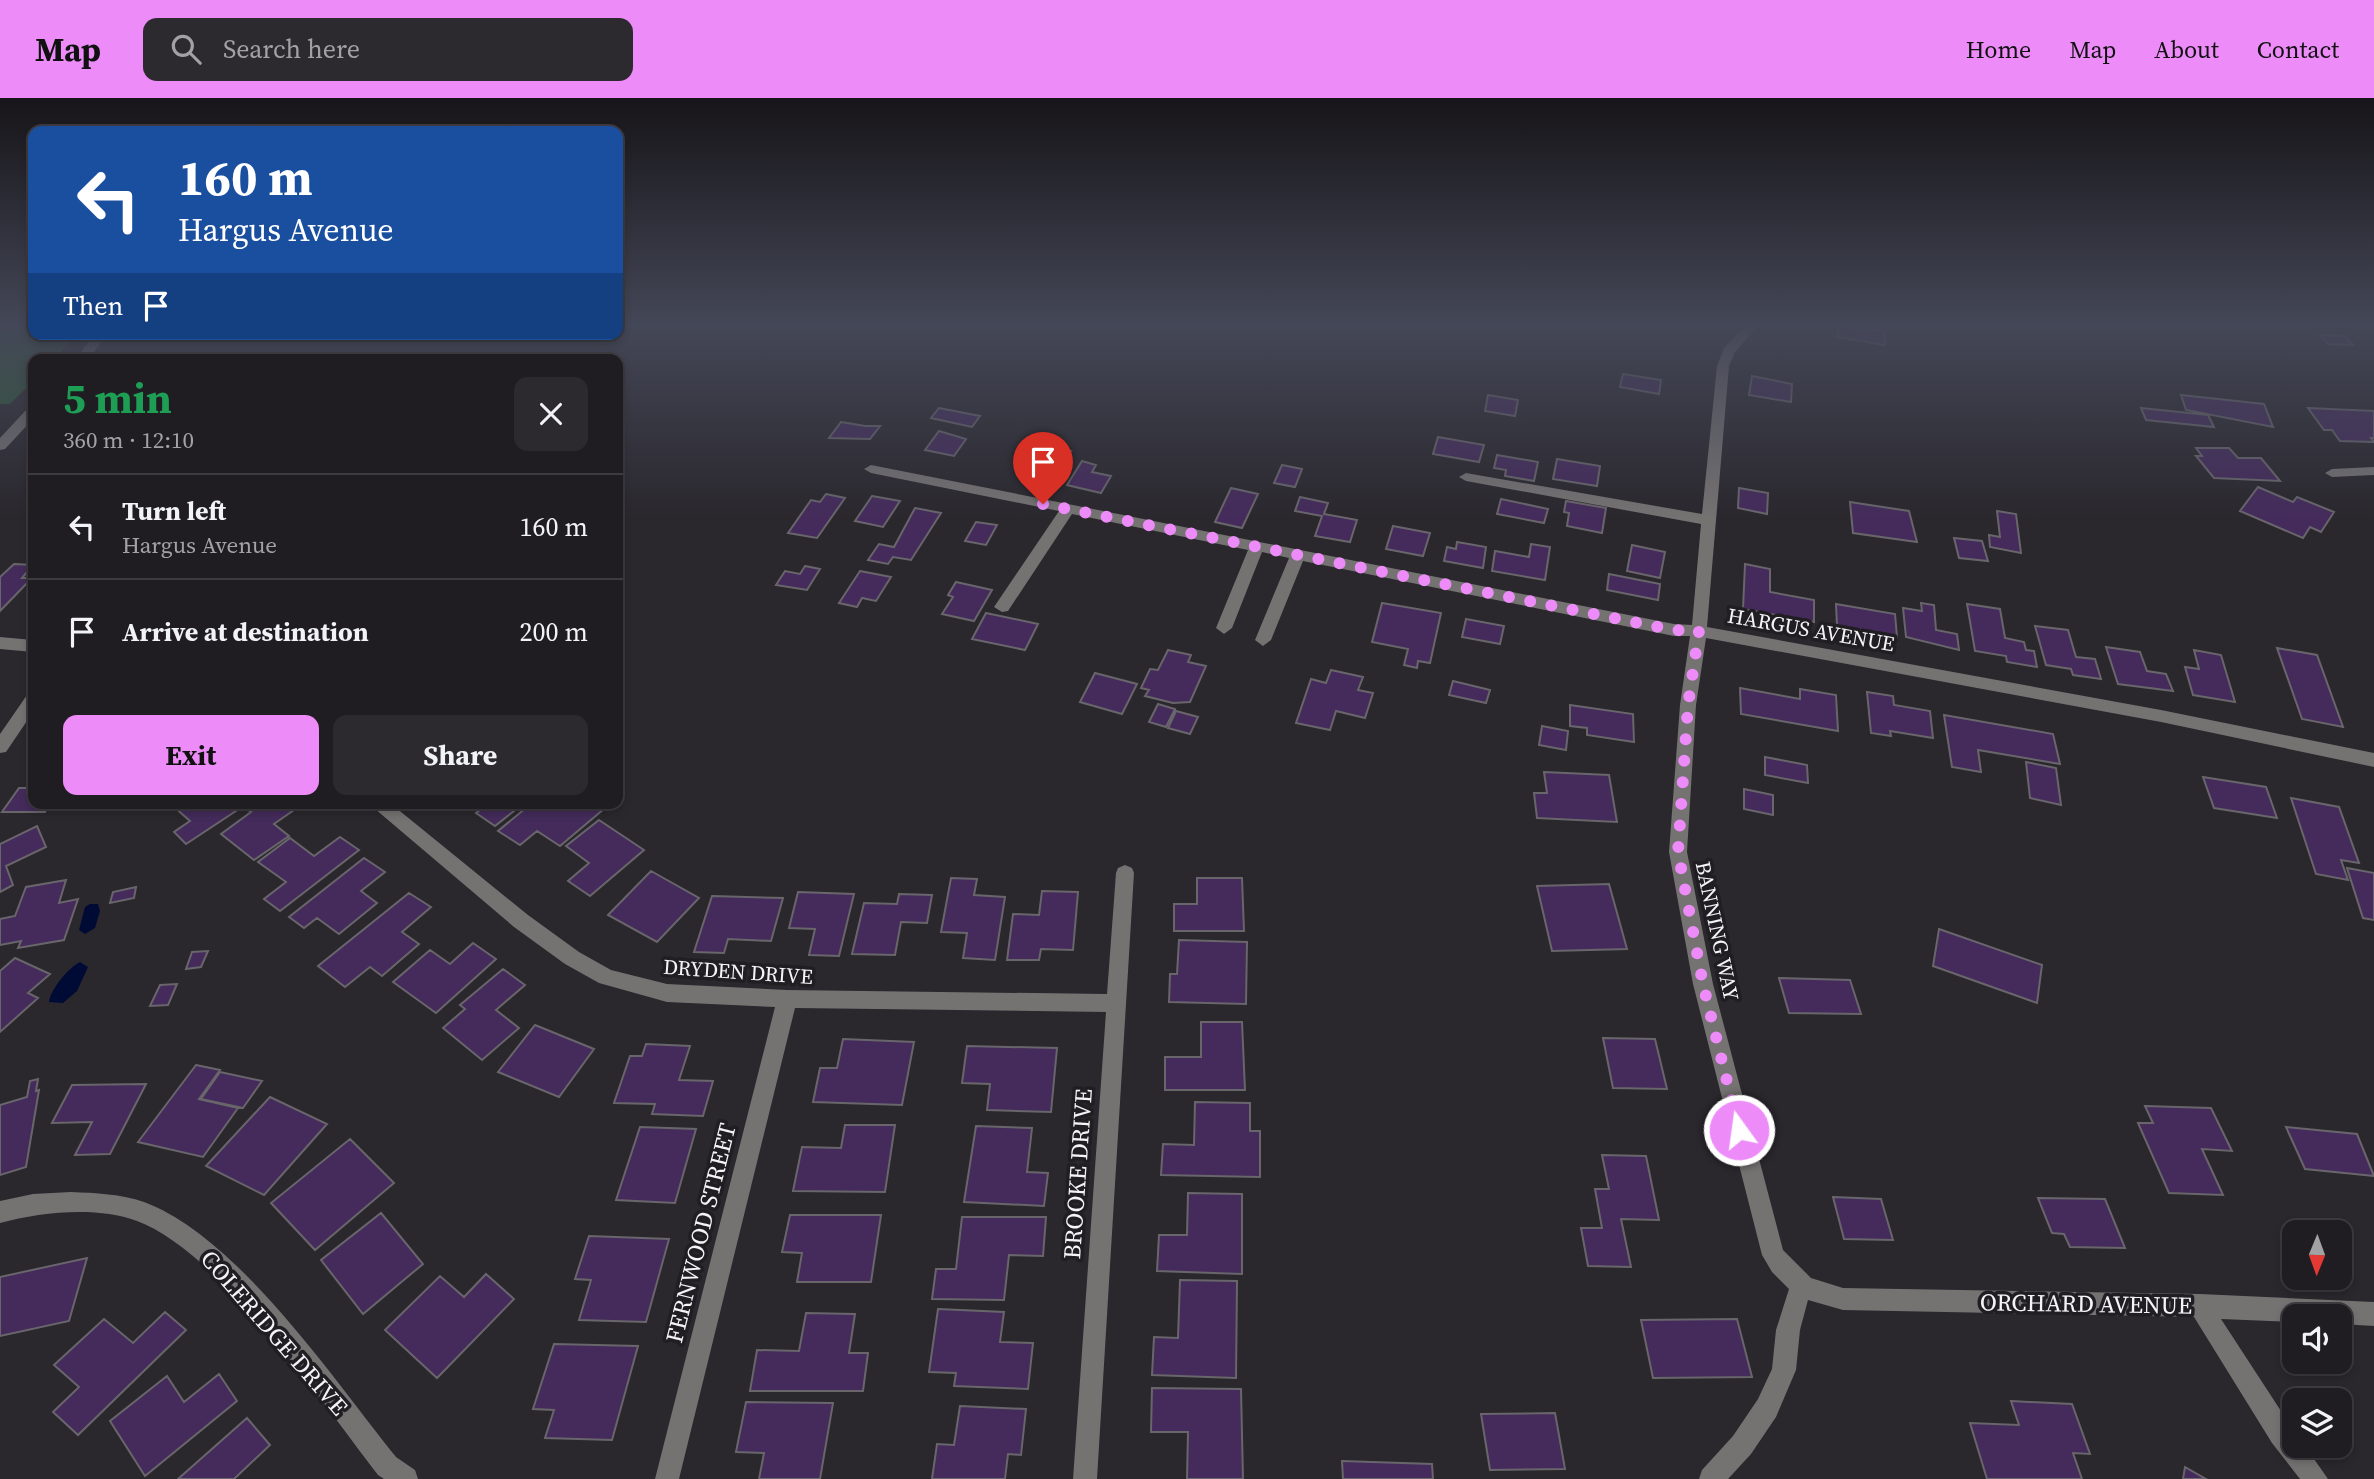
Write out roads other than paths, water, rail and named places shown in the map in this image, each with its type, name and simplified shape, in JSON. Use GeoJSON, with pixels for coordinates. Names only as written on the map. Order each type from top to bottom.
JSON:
{"type":"FeatureCollection","features":[{"type":"Feature","properties":{"kind":"street","name":"BANNING WAY"},"geometry":{"type":"LineString","coordinates":[[1720,390],[1699,631],[1677,828],[1680,877],[1735,1117],[1773,1255]]}},
{"type":"Feature","properties":{"kind":"street"},"geometry":{"type":"LineString","coordinates":[[0,446],[28,416]]}},
{"type":"Feature","properties":{"kind":"street","name":"HARGUS AVENUE"},"geometry":{"type":"LineString","coordinates":[[871,469],[1674,630],[1699,631],[2161,716],[2374,760]]}},
{"type":"Feature","properties":{"kind":"street"},"geometry":{"type":"LineString","coordinates":[[2332,474],[2374,471]]}},
{"type":"Feature","properties":{"kind":"street"},"geometry":{"type":"LineString","coordinates":[[1466,477],[1707,520]]}},
{"type":"Feature","properties":{"kind":"street"},"geometry":{"type":"LineString","coordinates":[[1002,607],[1068,509]]}},
{"type":"Feature","properties":{"kind":"street"},"geometry":{"type":"LineString","coordinates":[[1224,628],[1256,548]]}},
{"type":"Feature","properties":{"kind":"street"},"geometry":{"type":"LineString","coordinates":[[1263,640],[1297,556]]}},
{"type":"Feature","properties":{"kind":"street"},"geometry":{"type":"LineString","coordinates":[[0,643],[28,646]]}},
{"type":"Feature","properties":{"kind":"street"},"geometry":{"type":"LineString","coordinates":[[0,747],[28,706]]}},
{"type":"Feature","properties":{"kind":"street","name":"DRYDEN DRIVE"},"geometry":{"type":"LineString","coordinates":[[384,809],[521,921],[572,958],[606,977],[667,993],[787,999],[1114,1003]]}},
{"type":"Feature","properties":{"kind":"street","name":"BROOKE DRIVE"},"geometry":{"type":"LineString","coordinates":[[1085,1479],[1114,1003],[1125,873]]}},
{"type":"Feature","properties":{"kind":"street","name":"FERNWOOD STREET"},"geometry":{"type":"LineString","coordinates":[[667,1479],[787,999]]}},
{"type":"Feature","properties":{"kind":"street","name":"COLERIDGE DRIVE"},"geometry":{"type":"LineString","coordinates":[[0,1212],[66,1201],[142,1213],[198,1245],[257,1306],[387,1466],[406,1479]]}},
{"type":"Feature","properties":{"kind":"street","name":"ORCHARD AVENUE"},"geometry":{"type":"LineString","coordinates":[[1773,1255],[1785,1273],[1801,1286],[1823,1297],[1843,1299],[2200,1306],[2374,1314]]}},
{"type":"Feature","properties":{"kind":"street"},"geometry":{"type":"LineString","coordinates":[[1712,1479],[1742,1445],[1767,1408],[1784,1370],[1788,1330],[1801,1286]]}},
{"type":"Feature","properties":{"kind":"street"},"geometry":{"type":"LineString","coordinates":[[2200,1306],[2281,1434],[2316,1479]]}},
{"type":"Feature","properties":{"kind":"water"},"geometry":{"type":"Polygon","coordinates":[[[98,904],[100,911],[95,928],[85,934],[79,930],[85,907],[98,904]]]}},
{"type":"Feature","properties":{"kind":"water"},"geometry":{"type":"Polygon","coordinates":[[[80,962],[88,967],[77,991],[63,1003],[49,1002],[61,979],[80,962]]]}}]}
